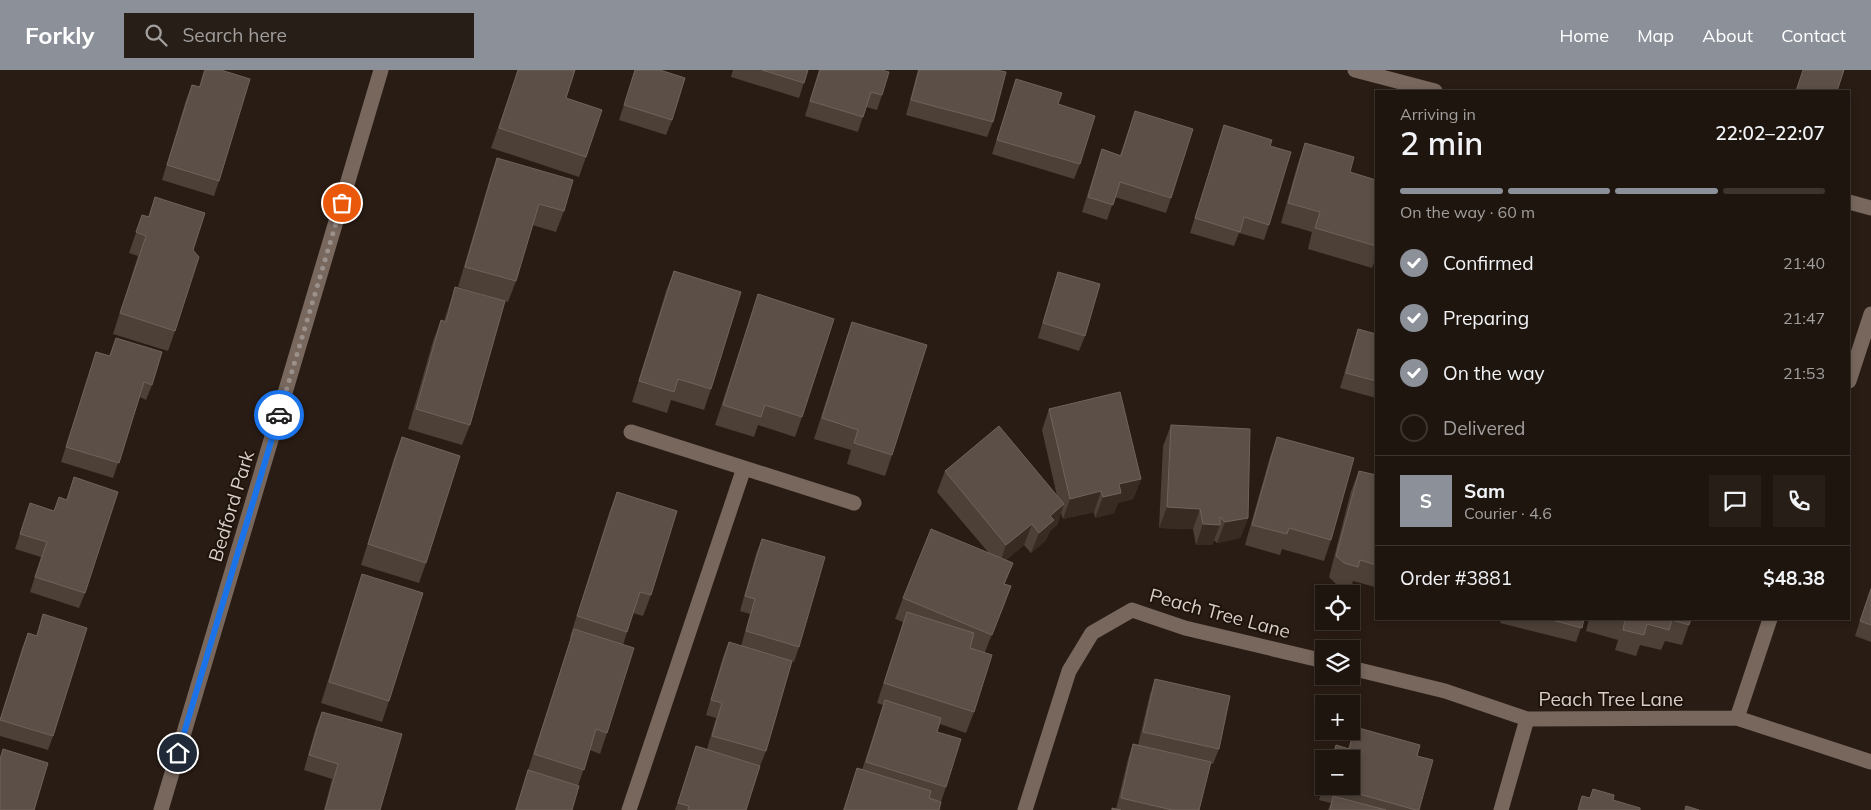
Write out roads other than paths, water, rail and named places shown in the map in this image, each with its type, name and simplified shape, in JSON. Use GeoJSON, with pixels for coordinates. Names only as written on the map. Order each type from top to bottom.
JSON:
{"type":"FeatureCollection","features":[{"type":"Feature","properties":{"kind":"street","name":"Bedford Park"},"geometry":{"type":"LineString","coordinates":[[162,810],[381,70]]}},
{"type":"Feature","properties":{"kind":"street"},"geometry":{"type":"LineString","coordinates":[[1356,70],[1431,90]]}},
{"type":"Feature","properties":{"kind":"street"},"geometry":{"type":"LineString","coordinates":[[1850,202],[1871,208]]}},
{"type":"Feature","properties":{"kind":"street"},"geometry":{"type":"LineString","coordinates":[[1850,378],[1871,314]]}},
{"type":"Feature","properties":{"kind":"street"},"geometry":{"type":"LineString","coordinates":[[631,432],[854,503]]}},
{"type":"Feature","properties":{"kind":"street"},"geometry":{"type":"LineString","coordinates":[[629,810],[744,468]]}},
{"type":"Feature","properties":{"kind":"street","name":"Peach Tree Lane"},"geometry":{"type":"LineString","coordinates":[[1025,810],[1069,671],[1092,633],[1132,610],[1185,628],[1315,660]]}},
{"type":"Feature","properties":{"kind":"street"},"geometry":{"type":"LineString","coordinates":[[1737,718],[1770,620]]}},
{"type":"Feature","properties":{"kind":"street","name":"Peach Tree Lane"},"geometry":{"type":"LineString","coordinates":[[1360,670],[1445,691],[1527,718],[1737,718],[1871,762]]}},
{"type":"Feature","properties":{"kind":"street"},"geometry":{"type":"LineString","coordinates":[[1501,810],[1527,718]]}}]}
